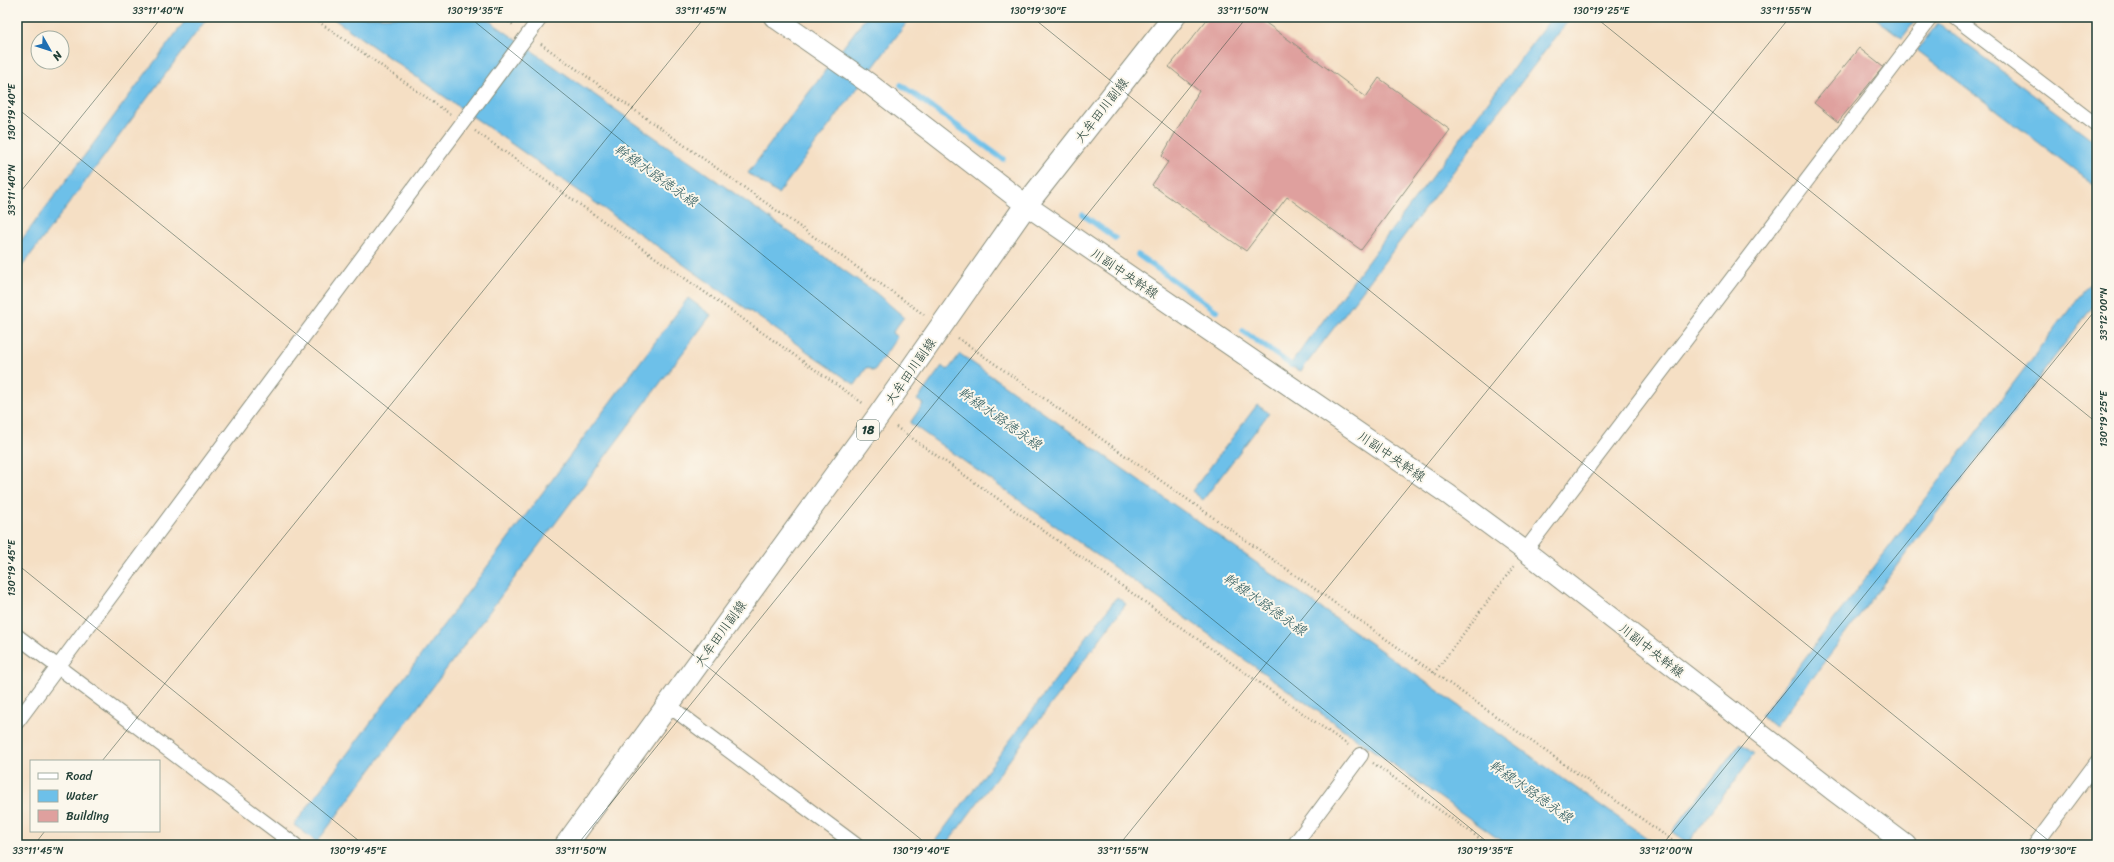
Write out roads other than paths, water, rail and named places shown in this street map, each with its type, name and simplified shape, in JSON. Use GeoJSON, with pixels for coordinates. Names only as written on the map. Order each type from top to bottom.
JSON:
{"type":"FeatureCollection","features":[{"type":"Feature","properties":{"kind":"main road","name":"大牟田川副線"},"geometry":{"type":"LineString","coordinates":[[566,845],[879,415],[1026,205],[1174,17]]}},
{"type":"Feature","properties":{"kind":"street"},"geometry":{"type":"LineString","coordinates":[[17,722],[541,17]]}},
{"type":"Feature","properties":{"kind":"street","name":"川副中央幹線"},"geometry":{"type":"LineString","coordinates":[[774,17],[867,82],[1026,205],[1442,490],[1525,551],[1834,791],[1906,845]]}},
{"type":"Feature","properties":{"kind":"street"},"geometry":{"type":"LineString","coordinates":[[1525,551],[1931,17]]}},
{"type":"Feature","properties":{"kind":"street"},"geometry":{"type":"LineString","coordinates":[[1954,17],[2097,126]]}},
{"type":"Feature","properties":{"kind":"street"},"geometry":{"type":"LineString","coordinates":[[17,636],[295,845]]}},
{"type":"Feature","properties":{"kind":"street"},"geometry":{"type":"LineString","coordinates":[[668,704],[856,845]]}},
{"type":"Feature","properties":{"kind":"street"},"geometry":{"type":"LineString","coordinates":[[1294,845],[1361,755]]}},
{"type":"Feature","properties":{"kind":"street"},"geometry":{"type":"LineString","coordinates":[[2035,845],[2097,762]]}},
{"type":"Feature","properties":{"kind":"water"},"geometry":{"type":"Polygon","coordinates":[[[188,17],[208,17],[17,273],[17,246],[188,17]]]}},
{"type":"Feature","properties":{"kind":"water","name":"幹線水路徳永線"},"geometry":{"type":"Polygon","coordinates":[[[331,17],[484,17],[876,293],[904,317],[892,333],[897,337],[874,371],[867,367],[855,385],[331,17]]]}},
{"type":"Feature","properties":{"kind":"water"},"geometry":{"type":"Polygon","coordinates":[[[866,17],[911,17],[778,194],[748,173],[866,17]]]}},
{"type":"Feature","properties":{"kind":"water"},"geometry":{"type":"Polygon","coordinates":[[[1552,17],[1571,17],[1301,371],[1289,366],[1552,17]]]}},
{"type":"Feature","properties":{"kind":"water"},"geometry":{"type":"Polygon","coordinates":[[[1874,17],[1918,17],[1902,38],[1874,17]]]}},
{"type":"Feature","properties":{"kind":"water"},"geometry":{"type":"Polygon","coordinates":[[[1938,23],[2097,143],[2097,187],[1917,50],[1938,23]]]}},
{"type":"Feature","properties":{"kind":"water"},"geometry":{"type":"Polygon","coordinates":[[[2097,273],[2097,301],[1775,727],[1761,716],[2097,273]]]}},
{"type":"Feature","properties":{"kind":"water"},"geometry":{"type":"Polygon","coordinates":[[[688,298],[711,315],[317,842],[294,825],[688,298]]]}},
{"type":"Feature","properties":{"kind":"water","name":"幹線水路徳永線"},"geometry":{"type":"Polygon","coordinates":[[[960,354],[1657,845],[1507,845],[910,423],[923,404],[917,400],[942,366],[948,370],[960,354]]]}},
{"type":"Feature","properties":{"kind":"water"},"geometry":{"type":"Polygon","coordinates":[[[1257,405],[1269,413],[1203,500],[1192,491],[1257,405]]]}},
{"type":"Feature","properties":{"kind":"water"},"geometry":{"type":"Polygon","coordinates":[[[1117,597],[1126,604],[946,845],[932,845],[1117,597]]]}},
{"type":"Feature","properties":{"kind":"water"},"geometry":{"type":"Polygon","coordinates":[[[1740,743],[1754,754],[1688,843],[1672,832],[1740,743]]]}},
{"type":"Feature","properties":{"kind":"waterway"},"geometry":{"type":"LineString","coordinates":[[901,85],[1003,159]]}},
{"type":"Feature","properties":{"kind":"waterway"},"geometry":{"type":"LineString","coordinates":[[1082,214],[1115,238]]}},
{"type":"Feature","properties":{"kind":"waterway"},"geometry":{"type":"LineString","coordinates":[[1138,255],[1217,311]]}},
{"type":"Feature","properties":{"kind":"waterway"},"geometry":{"type":"LineString","coordinates":[[1243,331],[1291,365]]}}]}
